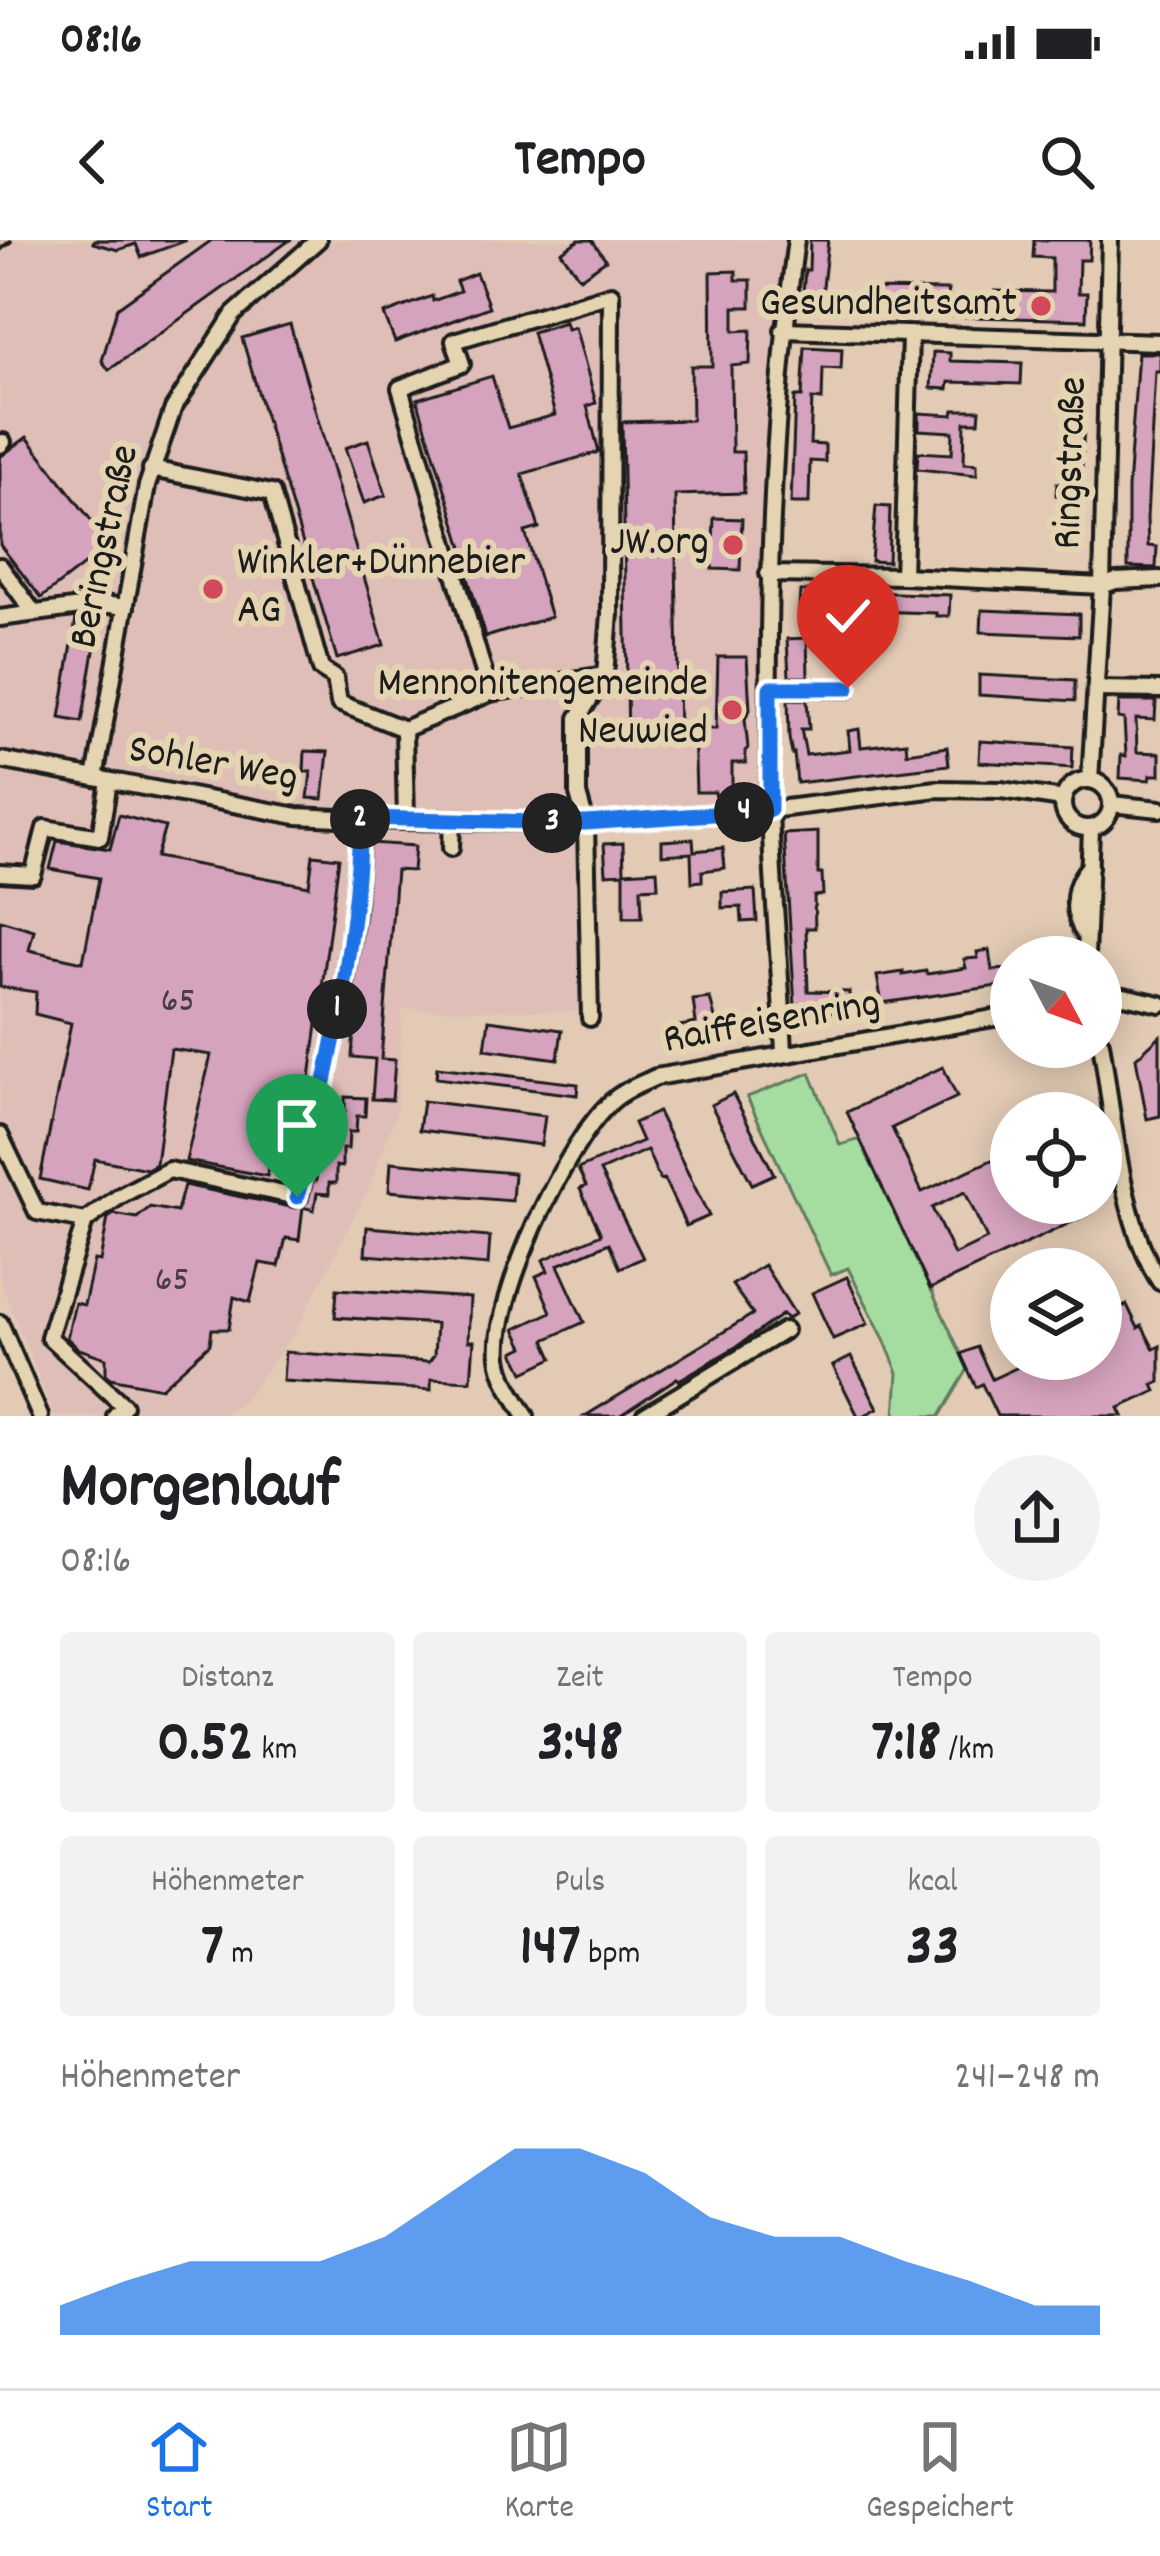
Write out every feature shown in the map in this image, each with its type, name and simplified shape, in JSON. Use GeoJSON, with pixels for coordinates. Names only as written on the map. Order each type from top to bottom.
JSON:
{"type":"FeatureCollection","features":[{"type":"Feature","properties":{"kind":"street","name":"Beringstraße"},"geometry":{"type":"LineString","coordinates":[[0,873],[33,875],[45,828],[100,837],[102,780],[151,469],[173,409],[234,314],[318,240]]}},
{"type":"Feature","properties":{"kind":"street"},"geometry":{"type":"LineString","coordinates":[[784,1054],[770,810],[768,574],[783,331],[796,240]]}},
{"type":"Feature","properties":{"kind":"street","name":"Ringstraße"},"geometry":{"type":"LineString","coordinates":[[1090,780],[1102,586],[1111,240]]}},
{"type":"Feature","properties":{"kind":"street"},"geometry":{"type":"LineString","coordinates":[[490,693],[400,388],[462,364],[454,341],[610,294],[610,614],[605,675],[578,718],[578,794],[586,823],[590,1018]]}},
{"type":"Feature","properties":{"kind":"street"},"geometry":{"type":"LineString","coordinates":[[783,331],[1160,342]]}},
{"type":"Feature","properties":{"kind":"street"},"geometry":{"type":"LineString","coordinates":[[902,576],[910,336]]}},
{"type":"Feature","properties":{"kind":"street"},"geometry":{"type":"LineString","coordinates":[[151,469],[272,493],[321,670],[335,678],[339,704],[404,729],[490,693],[605,675]]}},
{"type":"Feature","properties":{"kind":"street"},"geometry":{"type":"LineString","coordinates":[[0,566],[34,613]]}},
{"type":"Feature","properties":{"kind":"street"},"geometry":{"type":"LineString","coordinates":[[768,574],[1102,586],[1160,579]]}},
{"type":"Feature","properties":{"kind":"street"},"geometry":{"type":"LineString","coordinates":[[0,618],[102,604],[126,607]]}},
{"type":"Feature","properties":{"kind":"street"},"geometry":{"type":"LineString","coordinates":[[770,688],[848,688]]}},
{"type":"Feature","properties":{"kind":"street"},"geometry":{"type":"LineString","coordinates":[[1096,688],[1160,690]]}},
{"type":"Feature","properties":{"kind":"street"},"geometry":{"type":"LineString","coordinates":[[404,729],[406,821]]}},
{"type":"Feature","properties":{"kind":"street","name":"Sohler Weg"},"geometry":{"type":"LineString","coordinates":[[0,760],[297,816],[406,821],[586,823],[770,810],[938,789],[1001,790],[1063,799]]}},
{"type":"Feature","properties":{"kind":"street"},"geometry":{"type":"LineString","coordinates":[[1090,780],[1105,788],[1111,804],[1106,820],[1090,829],[1072,824],[1063,799],[1073,784],[1090,780]]}},
{"type":"Feature","properties":{"kind":"street"},"geometry":{"type":"LineString","coordinates":[[1111,804],[1160,809]]}},
{"type":"Feature","properties":{"kind":"street"},"geometry":{"type":"LineString","coordinates":[[116,1416],[124,1406],[49,1336],[85,1221],[169,1170],[297,1197],[344,974],[360,818]]}},
{"type":"Feature","properties":{"kind":"street"},"geometry":{"type":"LineString","coordinates":[[451,848],[452,821]]}},
{"type":"Feature","properties":{"kind":"street"},"geometry":{"type":"LineString","coordinates":[[1088,936],[1090,829]]}},
{"type":"Feature","properties":{"kind":"street"},"geometry":{"type":"LineString","coordinates":[[1124,996],[1160,1004]]}},
{"type":"Feature","properties":{"kind":"street","name":"Raiffeisenring"},"geometry":{"type":"LineString","coordinates":[[526,1416],[499,1361],[499,1331],[509,1292],[535,1226],[580,1137],[613,1100],[656,1077],[990,1019]]}},
{"type":"Feature","properties":{"kind":"street"},"geometry":{"type":"LineString","coordinates":[[1106,1068],[1132,1215],[1146,1258],[1160,1282]]}},
{"type":"Feature","properties":{"kind":"street"},"geometry":{"type":"LineString","coordinates":[[0,1135],[37,1212],[85,1221]]}},
{"type":"Feature","properties":{"kind":"street"},"geometry":{"type":"LineString","coordinates":[[0,1323],[40,1416]]}},
{"type":"Feature","properties":{"kind":"street"},"geometry":{"type":"LineString","coordinates":[[644,1416],[785,1330]]}},
{"type":"Feature","properties":{"kind":"shaded area"},"geometry":{"type":"Polygon","coordinates":[[[0,240],[796,240],[768,574],[759,810],[580,820],[585,1011],[402,1009],[397,1111],[369,1187],[296,1331],[246,1398],[219,1416],[54,1416],[0,1280],[0,240]]]}},
{"type":"Feature","properties":{"kind":"green space"},"geometry":{"type":"Polygon","coordinates":[[[810,1073],[840,1145],[861,1139],[968,1369],[940,1416],[895,1416],[898,1373],[884,1339],[848,1268],[831,1275],[747,1097],[810,1073]]]}},
{"type":"Feature","properties":{"kind":"building"},"geometry":{"type":"Polygon","coordinates":[[[94,240],[185,241],[141,257],[136,244],[118,250],[94,240]]]}},
{"type":"Feature","properties":{"kind":"building"},"geometry":{"type":"Polygon","coordinates":[[[212,240],[290,240],[109,370],[102,361],[117,308],[212,240]]]}},
{"type":"Feature","properties":{"kind":"building"},"geometry":{"type":"Polygon","coordinates":[[[579,240],[592,240],[606,260],[580,278],[561,252],[579,240]]]}},
{"type":"Feature","properties":{"kind":"building"},"geometry":{"type":"Polygon","coordinates":[[[810,240],[828,240],[821,306],[802,304],[810,240]]]}},
{"type":"Feature","properties":{"kind":"building"},"geometry":{"type":"Polygon","coordinates":[[[1034,240],[1090,240],[1089,260],[1079,260],[1078,293],[1087,293],[1086,320],[861,314],[862,289],[948,290],[947,298],[995,300],[995,291],[1052,292],[1052,258],[1033,257],[1034,240]]]}},
{"type":"Feature","properties":{"kind":"building"},"geometry":{"type":"Polygon","coordinates":[[[736,271],[736,280],[751,280],[751,307],[734,307],[734,331],[751,330],[750,364],[731,366],[732,452],[743,452],[744,493],[675,495],[679,737],[628,738],[622,422],[692,420],[691,366],[712,366],[711,272],[736,271]]]}},
{"type":"Feature","properties":{"kind":"building"},"geometry":{"type":"Polygon","coordinates":[[[476,273],[489,307],[395,342],[384,314],[460,291],[456,281],[476,273]]]}},
{"type":"Feature","properties":{"kind":"building"},"geometry":{"type":"Polygon","coordinates":[[[565,322],[567,329],[575,327],[596,403],[587,406],[599,452],[522,474],[539,528],[525,532],[551,617],[486,637],[417,399],[492,376],[508,428],[555,415],[532,332],[565,322]]]}},
{"type":"Feature","properties":{"kind":"building"},"geometry":{"type":"Polygon","coordinates":[[[290,324],[384,645],[337,659],[242,338],[290,324]]]}},
{"type":"Feature","properties":{"kind":"building"},"geometry":{"type":"Polygon","coordinates":[[[805,347],[842,349],[841,369],[823,368],[822,400],[812,399],[810,444],[825,445],[825,462],[810,461],[809,503],[791,503],[795,397],[802,397],[805,347]]]}},
{"type":"Feature","properties":{"kind":"building"},"geometry":{"type":"Polygon","coordinates":[[[933,352],[950,353],[950,361],[1022,363],[1021,384],[949,382],[948,389],[931,388],[933,352]]]}},
{"type":"Feature","properties":{"kind":"building"},"geometry":{"type":"Polygon","coordinates":[[[1138,353],[1160,353],[1147,518],[1148,546],[1157,547],[1156,568],[1128,567],[1128,488],[1138,353]]]}},
{"type":"Feature","properties":{"kind":"building"},"geometry":{"type":"Polygon","coordinates":[[[954,410],[980,410],[979,422],[965,422],[964,463],[977,464],[977,475],[917,469],[918,452],[952,454],[953,432],[919,430],[919,413],[953,415],[954,410]]]}},
{"type":"Feature","properties":{"kind":"building"},"geometry":{"type":"Polygon","coordinates":[[[1065,419],[1084,420],[1080,517],[1062,516],[1064,495],[1056,495],[1057,483],[1062,484],[1065,419]]]}},
{"type":"Feature","properties":{"kind":"building"},"geometry":{"type":"Polygon","coordinates":[[[27,437],[110,545],[41,598],[0,545],[0,457],[27,437]]]}},
{"type":"Feature","properties":{"kind":"building"},"geometry":{"type":"Polygon","coordinates":[[[368,440],[386,495],[364,503],[345,448],[368,440]]]}},
{"type":"Feature","properties":{"kind":"building"},"geometry":{"type":"Polygon","coordinates":[[[876,506],[890,507],[888,562],[871,561],[876,506]]]}},
{"type":"Feature","properties":{"kind":"building"},"geometry":{"type":"Polygon","coordinates":[[[714,518],[742,519],[740,570],[712,569],[714,518]]]}},
{"type":"Feature","properties":{"kind":"building"},"geometry":{"type":"Polygon","coordinates":[[[800,591],[838,592],[837,611],[799,610],[800,591]]]}},
{"type":"Feature","properties":{"kind":"building"},"geometry":{"type":"Polygon","coordinates":[[[869,592],[950,595],[949,616],[868,611],[869,592]]]}},
{"type":"Feature","properties":{"kind":"building"},"geometry":{"type":"Polygon","coordinates":[[[982,610],[1079,614],[1079,636],[981,632],[982,610]]]}},
{"type":"Feature","properties":{"kind":"building"},"geometry":{"type":"Polygon","coordinates":[[[100,616],[82,722],[60,718],[76,619],[100,616]]]}},
{"type":"Feature","properties":{"kind":"building"},"geometry":{"type":"Polygon","coordinates":[[[807,638],[808,677],[789,677],[787,639],[807,638]]]}},
{"type":"Feature","properties":{"kind":"building","name":"Mennonitengemeinde Neuwied"},"geometry":{"type":"Polygon","coordinates":[[[718,657],[747,657],[748,748],[746,763],[732,763],[732,798],[696,792],[694,729],[716,729],[718,657]]]}},
{"type":"Feature","properties":{"kind":"building"},"geometry":{"type":"Polygon","coordinates":[[[979,675],[1075,680],[1075,701],[979,695],[979,675]]]}},
{"type":"Feature","properties":{"kind":"building"},"geometry":{"type":"Polygon","coordinates":[[[788,699],[807,700],[809,729],[801,729],[806,755],[850,750],[848,731],[859,729],[861,747],[906,742],[907,753],[947,747],[949,765],[797,783],[788,699]]]}},
{"type":"Feature","properties":{"kind":"building"},"geometry":{"type":"Polygon","coordinates":[[[1119,701],[1156,701],[1155,720],[1136,719],[1137,752],[1160,753],[1160,775],[1151,775],[1150,780],[1120,778],[1121,755],[1126,756],[1119,701]]]}},
{"type":"Feature","properties":{"kind":"building"},"geometry":{"type":"Polygon","coordinates":[[[980,741],[1073,747],[1072,768],[979,762],[980,741]]]}},
{"type":"Feature","properties":{"kind":"building"},"geometry":{"type":"Polygon","coordinates":[[[305,751],[328,752],[323,799],[308,798],[311,772],[304,772],[305,751]]]}},
{"type":"Feature","properties":{"kind":"building"},"geometry":{"type":"Polygon","coordinates":[[[119,815],[165,827],[156,857],[309,886],[313,855],[339,858],[304,1123],[293,1165],[270,1162],[267,1176],[186,1161],[211,1055],[171,1049],[156,1164],[147,1169],[95,1159],[88,1190],[40,1179],[71,1023],[35,1014],[36,992],[0,987],[0,920],[34,930],[29,950],[83,962],[99,878],[50,869],[57,841],[110,849],[119,815]]]}},
{"type":"Feature","properties":{"kind":"building"},"geometry":{"type":"Polygon","coordinates":[[[818,832],[823,895],[814,896],[815,928],[806,928],[808,991],[849,992],[850,1011],[809,1013],[809,1020],[796,1021],[784,834],[818,832]]]}},
{"type":"Feature","properties":{"kind":"building"},"geometry":{"type":"Polygon","coordinates":[[[693,839],[694,851],[723,848],[725,868],[702,871],[702,881],[692,882],[691,853],[662,855],[662,841],[693,839]]]}},
{"type":"Feature","properties":{"kind":"building"},"geometry":{"type":"Polygon","coordinates":[[[370,843],[415,846],[413,871],[396,870],[381,1059],[395,1060],[392,1100],[372,1099],[375,1059],[352,1057],[354,1029],[350,1029],[370,843]]]}},
{"type":"Feature","properties":{"kind":"building"},"geometry":{"type":"Polygon","coordinates":[[[623,843],[624,872],[657,870],[658,887],[641,888],[642,917],[624,917],[624,873],[606,874],[604,844],[623,843]]]}},
{"type":"Feature","properties":{"kind":"building"},"geometry":{"type":"Polygon","coordinates":[[[755,890],[757,921],[742,922],[741,907],[722,908],[722,892],[755,890]]]}},
{"type":"Feature","properties":{"kind":"building"},"geometry":{"type":"Polygon","coordinates":[[[989,950],[990,987],[882,1003],[877,976],[966,968],[964,959],[978,958],[977,952],[989,950]]]}},
{"type":"Feature","properties":{"kind":"building"},"geometry":{"type":"Polygon","coordinates":[[[710,998],[718,1030],[701,1033],[702,1042],[672,1046],[669,1028],[696,1023],[693,1000],[710,998]]]}},
{"type":"Feature","properties":{"kind":"building"},"geometry":{"type":"Polygon","coordinates":[[[489,1020],[562,1030],[558,1059],[485,1049],[489,1020]]]}},
{"type":"Feature","properties":{"kind":"building"},"geometry":{"type":"Polygon","coordinates":[[[1160,1036],[1160,1116],[1147,1119],[1136,1058],[1160,1036]]]}},
{"type":"Feature","properties":{"kind":"building"},"geometry":{"type":"Polygon","coordinates":[[[437,1067],[578,1084],[577,1095],[436,1078],[437,1067]]]}},
{"type":"Feature","properties":{"kind":"building"},"geometry":{"type":"Polygon","coordinates":[[[943,1067],[957,1097],[892,1128],[922,1192],[990,1161],[990,1224],[1068,1224],[1017,1248],[990,1248],[990,1261],[930,1289],[847,1112],[943,1067]],[[965,1192],[932,1208],[954,1255],[987,1239],[965,1192]]]}},
{"type":"Feature","properties":{"kind":"building"},"geometry":{"type":"Polygon","coordinates":[[[733,1094],[774,1174],[752,1184],[711,1105],[733,1094]]]}},
{"type":"Feature","properties":{"kind":"building"},"geometry":{"type":"Polygon","coordinates":[[[345,1097],[366,1098],[365,1116],[357,1116],[356,1132],[349,1132],[348,1149],[342,1149],[342,1167],[336,1166],[336,1183],[329,1183],[329,1194],[317,1193],[314,1210],[302,1207],[316,1181],[317,1165],[323,1165],[324,1147],[331,1147],[331,1129],[338,1130],[338,1112],[345,1112],[345,1097]]]}},
{"type":"Feature","properties":{"kind":"building"},"geometry":{"type":"Polygon","coordinates":[[[423,1101],[545,1116],[541,1145],[419,1130],[423,1101]]]}},
{"type":"Feature","properties":{"kind":"building"},"geometry":{"type":"Polygon","coordinates":[[[658,1112],[709,1216],[686,1226],[647,1150],[600,1171],[643,1258],[620,1268],[609,1243],[558,1265],[584,1322],[545,1340],[553,1358],[524,1372],[514,1352],[524,1347],[515,1329],[551,1312],[536,1276],[548,1271],[543,1260],[601,1234],[580,1189],[586,1186],[578,1169],[642,1141],[634,1123],[658,1112]]]}},
{"type":"Feature","properties":{"kind":"building"},"geometry":{"type":"Polygon","coordinates":[[[391,1162],[514,1173],[512,1201],[389,1191],[391,1162]]]}},
{"type":"Feature","properties":{"kind":"building"},"geometry":{"type":"Polygon","coordinates":[[[184,1185],[303,1207],[299,1240],[286,1238],[279,1266],[260,1263],[250,1302],[234,1297],[229,1329],[212,1329],[210,1344],[161,1388],[110,1378],[106,1358],[79,1349],[67,1338],[75,1303],[84,1305],[94,1260],[100,1261],[108,1218],[114,1214],[137,1218],[150,1207],[177,1212],[184,1185]]]}},
{"type":"Feature","properties":{"kind":"building"},"geometry":{"type":"Polygon","coordinates":[[[367,1227],[490,1237],[488,1265],[365,1255],[367,1227]]]}},
{"type":"Feature","properties":{"kind":"building"},"geometry":{"type":"Polygon","coordinates":[[[764,1265],[795,1314],[787,1319],[783,1314],[619,1416],[585,1416],[753,1314],[732,1285],[764,1265]]]}},
{"type":"Feature","properties":{"kind":"building"},"geometry":{"type":"Polygon","coordinates":[[[847,1277],[868,1324],[833,1339],[812,1293],[847,1277]]]}},
{"type":"Feature","properties":{"kind":"building"},"geometry":{"type":"Polygon","coordinates":[[[337,1289],[470,1298],[471,1381],[431,1379],[431,1390],[283,1381],[285,1352],[429,1362],[434,1355],[436,1324],[335,1317],[337,1289]]]}},
{"type":"Feature","properties":{"kind":"building"},"geometry":{"type":"Polygon","coordinates":[[[1127,1305],[1154,1349],[1160,1346],[1160,1382],[1153,1385],[1156,1391],[1119,1408],[1123,1416],[997,1416],[961,1354],[977,1347],[990,1380],[1122,1380],[1122,1307],[1127,1305]]]}},
{"type":"Feature","properties":{"kind":"building"},"geometry":{"type":"Polygon","coordinates":[[[851,1357],[878,1408],[863,1416],[858,1416],[833,1366],[851,1357]]]}},
{"type":"Feature","properties":{"kind":"railway"},"geometry":{"type":"LineString","coordinates":[[0,250],[12,240]]}},
{"type":"Feature","properties":{"kind":"place","name":"Gesundheitsamt"},"geometry":{"type":"Point","coordinates":[1041,306]}},
{"type":"Feature","properties":{"kind":"place","name":"JW.org"},"geometry":{"type":"Point","coordinates":[733,545]}},
{"type":"Feature","properties":{"kind":"place","name":"Winkler+Dünnebier AG"},"geometry":{"type":"Point","coordinates":[213,589]}},
{"type":"Feature","properties":{"kind":"place","name":"Mennonitengemeinde Neuwied"},"geometry":{"type":"Point","coordinates":[732,710]}},
{"type":"Feature","properties":{"kind":"route"},"geometry":{"type":"LineString","coordinates":[[297,1197],[344,974],[360,818],[586,823],[770,810],[770,688],[848,688]]}}]}
